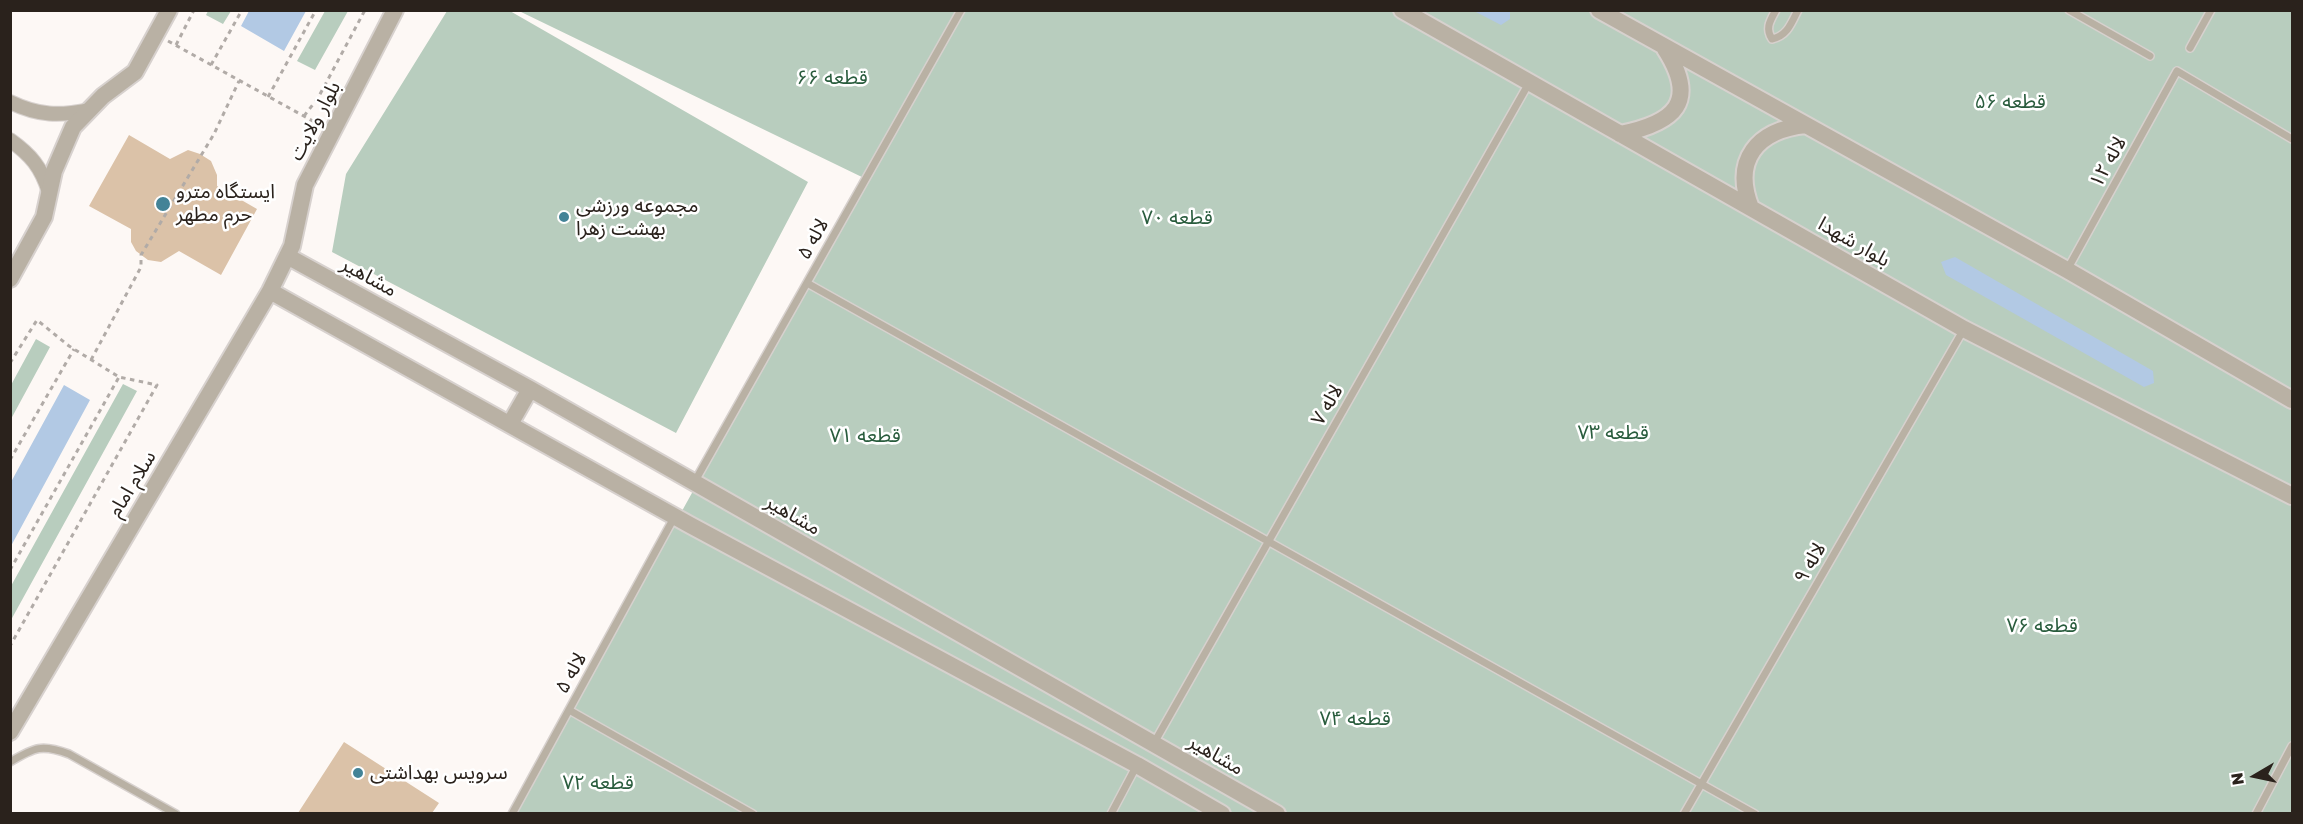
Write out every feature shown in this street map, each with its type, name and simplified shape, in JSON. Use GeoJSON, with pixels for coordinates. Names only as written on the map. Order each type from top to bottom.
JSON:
{"type":"FeatureCollection","features":[{"type":"Feature","properties":{"kind":"street"},"geometry":{"type":"LineString","coordinates":[[10,279],[44,217],[54,171],[73,127],[135,72],[169,10]]}},
{"type":"Feature","properties":{"kind":"street","name":"بلوار ولایت"},"geometry":{"type":"LineString","coordinates":[[287,256],[292,246],[305,184],[395,10]]}},
{"type":"Feature","properties":{"kind":"street","name":"بلوار شهدا"},"geometry":{"type":"LineString","coordinates":[[1402,10],[1964,329],[2292,496]]}},
{"type":"Feature","properties":{"kind":"street"},"geometry":{"type":"LineString","coordinates":[[1599,10],[2067,270],[2292,400]]}},
{"type":"Feature","properties":{"kind":"street"},"geometry":{"type":"LineString","coordinates":[[1620,134],[1656,125],[1671,116],[1680,97],[1682,82],[1662,45]]}},
{"type":"Feature","properties":{"kind":"street"},"geometry":{"type":"LineString","coordinates":[[10,102],[32,112],[66,115],[90,110]]}},
{"type":"Feature","properties":{"kind":"street"},"geometry":{"type":"LineString","coordinates":[[1751,208],[1743,177],[1747,159],[1756,145],[1787,127],[1806,125]]}},
{"type":"Feature","properties":{"kind":"street"},"geometry":{"type":"LineString","coordinates":[[10,140],[32,156],[42,169],[49,192]]}},
{"type":"Feature","properties":{"kind":"street","name":"سلام امام"},"geometry":{"type":"LineString","coordinates":[[10,732],[270,291],[287,256]]}},
{"type":"Feature","properties":{"kind":"street","name":"مشاهیر"},"geometry":{"type":"LineString","coordinates":[[287,256],[530,389],[1277,813]]}},
{"type":"Feature","properties":{"kind":"street"},"geometry":{"type":"LineString","coordinates":[[270,291],[675,516],[1222,813]]}},
{"type":"Feature","properties":{"kind":"street"},"geometry":{"type":"LineString","coordinates":[[510,424],[530,389]]}},
{"type":"Feature","properties":{"kind":"lane","name":"لاله ۵"},"geometry":{"type":"LineString","coordinates":[[694,483],[961,10]]}},
{"type":"Feature","properties":{"kind":"lane"},"geometry":{"type":"LineString","coordinates":[[1776,10],[1769,22],[1768,32],[1772,39],[1781,37],[1787,31],[1798,10]]}},
{"type":"Feature","properties":{"kind":"lane"},"geometry":{"type":"LineString","coordinates":[[2069,10],[2150,56]]}},
{"type":"Feature","properties":{"kind":"lane"},"geometry":{"type":"LineString","coordinates":[[2190,48],[2211,10]]}},
{"type":"Feature","properties":{"kind":"lane","name":"لاله ۱۲"},"geometry":{"type":"LineString","coordinates":[[2067,270],[2177,71],[2292,139]]}},
{"type":"Feature","properties":{"kind":"lane","name":"لاله ۷"},"geometry":{"type":"LineString","coordinates":[[1153,743],[1529,82]]}},
{"type":"Feature","properties":{"kind":"lane"},"geometry":{"type":"LineString","coordinates":[[807,283],[1755,813]]}},
{"type":"Feature","properties":{"kind":"lane","name":"لاله ۹"},"geometry":{"type":"LineString","coordinates":[[1684,813],[1964,329]]}},
{"type":"Feature","properties":{"kind":"lane","name":"لاله ۵"},"geometry":{"type":"LineString","coordinates":[[512,813],[675,516]]}},
{"type":"Feature","properties":{"kind":"lane"},"geometry":{"type":"LineString","coordinates":[[569,710],[753,813]]}},
{"type":"Feature","properties":{"kind":"lane"},"geometry":{"type":"LineString","coordinates":[[2256,813],[2292,746]]}},
{"type":"Feature","properties":{"kind":"lane"},"geometry":{"type":"LineString","coordinates":[[10,762],[37,748],[50,747],[69,754],[176,813]]}},
{"type":"Feature","properties":{"kind":"lane"},"geometry":{"type":"LineString","coordinates":[[1111,813],[1137,765]]}},
{"type":"Feature","properties":{"kind":"path"},"geometry":{"type":"LineString","coordinates":[[176,45],[194,10]]}},
{"type":"Feature","properties":{"kind":"path"},"geometry":{"type":"LineString","coordinates":[[211,65],[242,10]]}},
{"type":"Feature","properties":{"kind":"path"},"geometry":{"type":"LineString","coordinates":[[268,97],[316,10]]}},
{"type":"Feature","properties":{"kind":"path"},"geometry":{"type":"LineString","coordinates":[[304,116],[318,98],[365,10]]}},
{"type":"Feature","properties":{"kind":"path"},"geometry":{"type":"LineString","coordinates":[[156,34],[333,132]]}},
{"type":"Feature","properties":{"kind":"path"},"geometry":{"type":"LineString","coordinates":[[91,360],[141,267],[141,255],[214,134],[239,81]]}},
{"type":"Feature","properties":{"kind":"path"},"geometry":{"type":"LineString","coordinates":[[10,363],[37,320],[74,349],[118,377],[157,385],[10,646]]}},
{"type":"Feature","properties":{"kind":"path"},"geometry":{"type":"LineString","coordinates":[[10,460],[74,349]]}},
{"type":"Feature","properties":{"kind":"path"},"geometry":{"type":"LineString","coordinates":[[10,570],[118,377]]}},
{"type":"Feature","properties":{"kind":"green space"},"geometry":{"type":"Polygon","coordinates":[[[208,10],[231,11],[223,24],[206,15],[208,10]]]}},
{"type":"Feature","properties":{"kind":"green space"},"geometry":{"type":"Polygon","coordinates":[[[325,11],[348,11],[315,70],[297,61],[325,11]]]}},
{"type":"Feature","properties":{"kind":"green space","name":"مجموعه ورزشی بهشت زهرا"},"geometry":{"type":"Polygon","coordinates":[[[447,11],[510,11],[808,182],[676,433],[332,252],[346,174],[447,11]]]}},
{"type":"Feature","properties":{"kind":"green space"},"geometry":{"type":"Polygon","coordinates":[[[519,11],[2292,11],[2292,813],[514,814],[866,179],[519,11]]]}},
{"type":"Feature","properties":{"kind":"green space"},"geometry":{"type":"Polygon","coordinates":[[[36,339],[50,347],[11,419],[11,385],[36,339]]]}},
{"type":"Feature","properties":{"kind":"green space"},"geometry":{"type":"Polygon","coordinates":[[[123,384],[137,391],[11,620],[11,586],[123,384]]]}},
{"type":"Feature","properties":{"kind":"water"},"geometry":{"type":"Polygon","coordinates":[[[249,10],[306,11],[284,51],[241,26],[249,10]]]}},
{"type":"Feature","properties":{"kind":"water"},"geometry":{"type":"Polygon","coordinates":[[[1474,11],[1510,11],[1510,19],[1501,25],[1474,11]]]}},
{"type":"Feature","properties":{"kind":"water"},"geometry":{"type":"Polygon","coordinates":[[[1955,257],[2153,371],[2154,383],[2144,387],[1946,275],[1941,262],[1955,257]]]}},
{"type":"Feature","properties":{"kind":"water"},"geometry":{"type":"Polygon","coordinates":[[[64,385],[90,400],[11,546],[11,482],[64,385]]]}},
{"type":"Feature","properties":{"kind":"building"},"geometry":{"type":"Polygon","coordinates":[[[129,135],[170,159],[188,150],[200,154],[211,161],[217,175],[217,186],[257,209],[221,275],[179,251],[161,262],[148,260],[136,251],[131,242],[131,229],[89,206],[129,135]]]}},
{"type":"Feature","properties":{"kind":"building","name":"سرویس بهداشتی"},"geometry":{"type":"Polygon","coordinates":[[[344,742],[439,803],[432,813],[298,813],[344,742]]]}},
{"type":"Feature","properties":{"kind":"place","name":"ایستگاه مترو حرم مطهر"},"geometry":{"type":"Point","coordinates":[163,204]}},
{"type":"Feature","properties":{"kind":"place","name":"مجموعه ورزشی بهشت زهرا"},"geometry":{"type":"Point","coordinates":[564,217]}},
{"type":"Feature","properties":{"kind":"place","name":"سرویس بهداشتی"},"geometry":{"type":"Point","coordinates":[358,773]}},
{"type":"Feature","properties":{"kind":"park label","name":"قطعه ۶۶"},"geometry":{"type":"Point","coordinates":[832,78]}},
{"type":"Feature","properties":{"kind":"park label","name":"قطعه ۵۶"},"geometry":{"type":"Point","coordinates":[2010,102]}},
{"type":"Feature","properties":{"kind":"park label","name":"قطعه ۷۰"},"geometry":{"type":"Point","coordinates":[1177,218]}},
{"type":"Feature","properties":{"kind":"park label","name":"قطعه ۷۳"},"geometry":{"type":"Point","coordinates":[1613,433]}},
{"type":"Feature","properties":{"kind":"park label","name":"قطعه ۷۱"},"geometry":{"type":"Point","coordinates":[865,436]}},
{"type":"Feature","properties":{"kind":"park label","name":"قطعه ۷۶"},"geometry":{"type":"Point","coordinates":[2042,626]}},
{"type":"Feature","properties":{"kind":"park label","name":"قطعه ۷۴"},"geometry":{"type":"Point","coordinates":[1355,719]}},
{"type":"Feature","properties":{"kind":"park label","name":"قطعه ۷۲"},"geometry":{"type":"Point","coordinates":[598,783]}}]}
